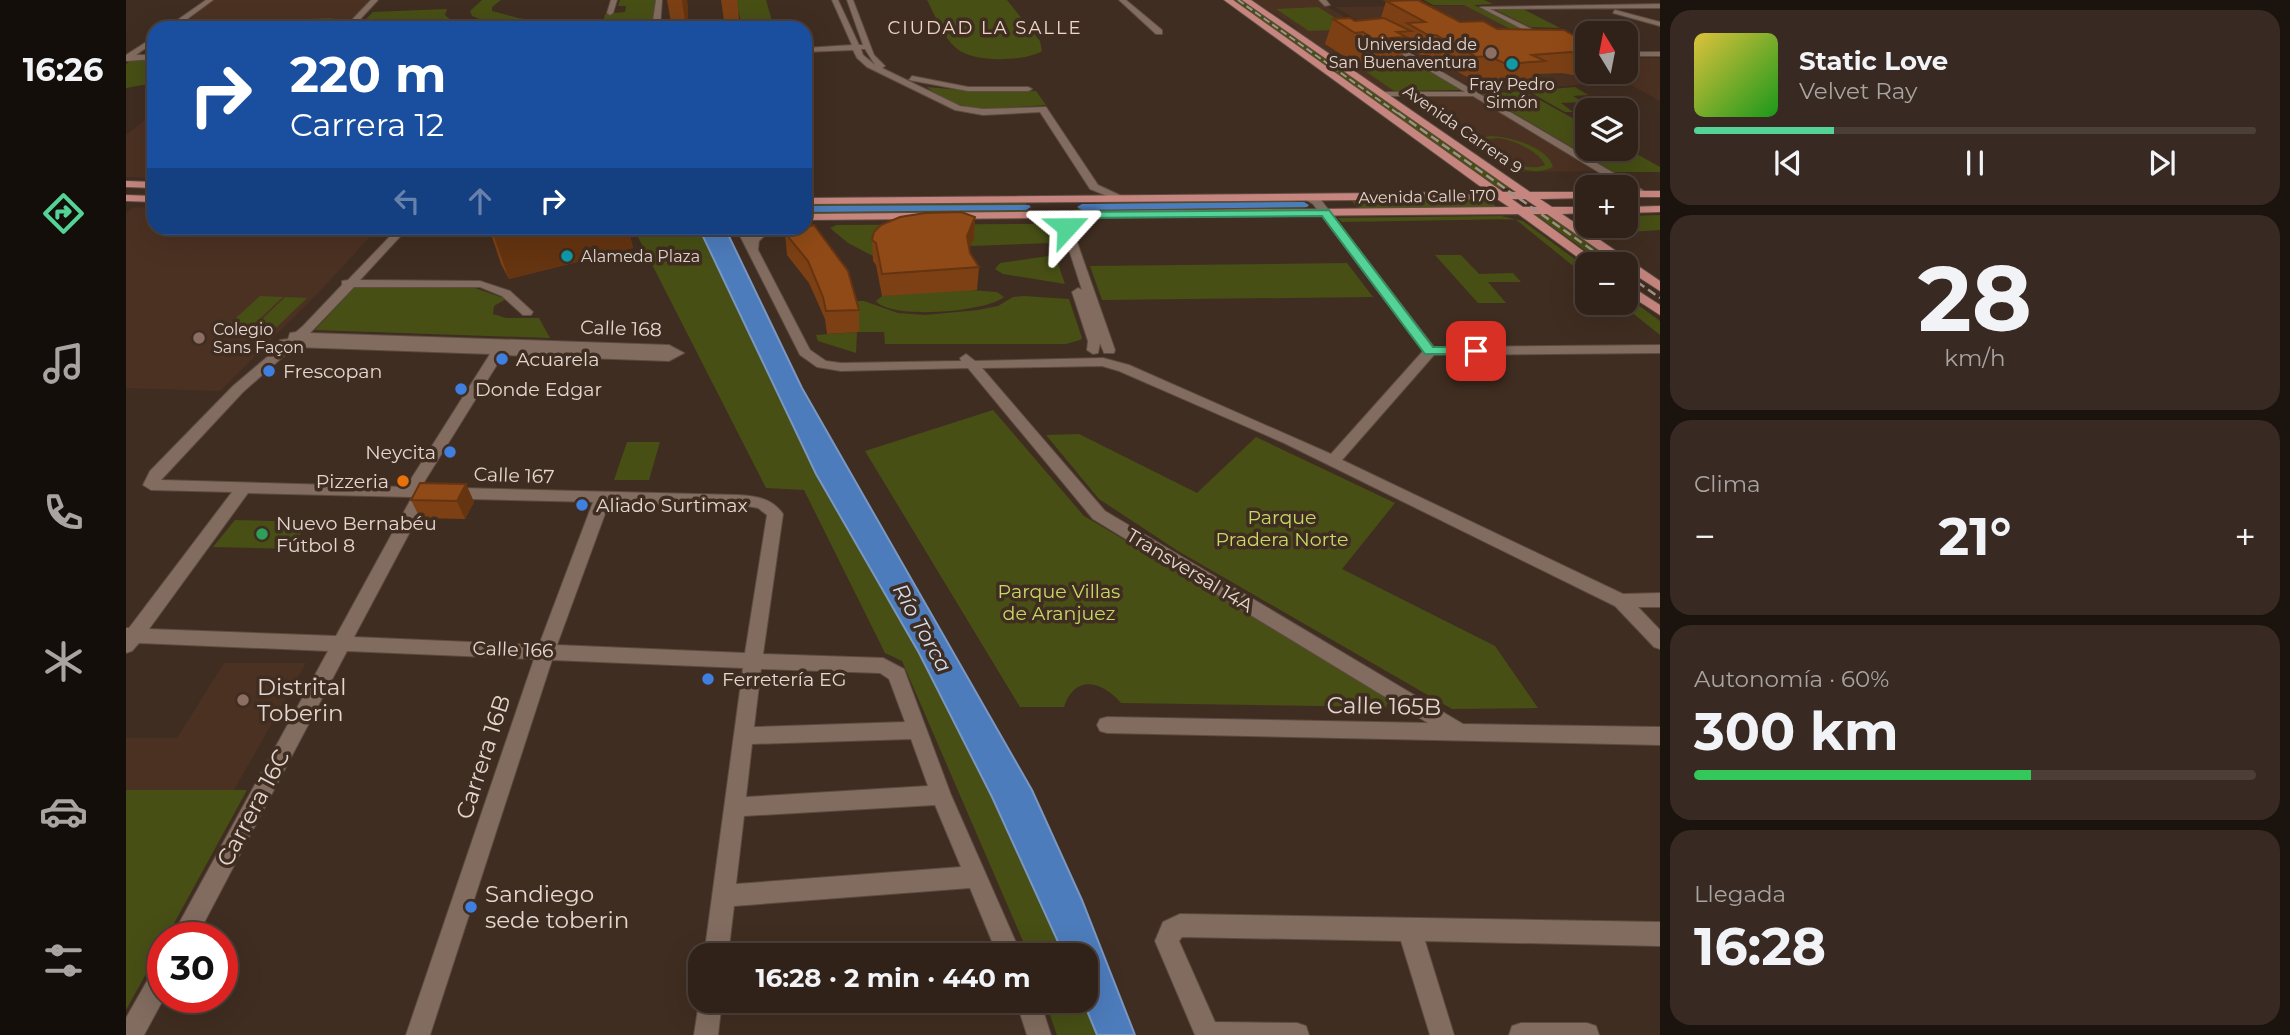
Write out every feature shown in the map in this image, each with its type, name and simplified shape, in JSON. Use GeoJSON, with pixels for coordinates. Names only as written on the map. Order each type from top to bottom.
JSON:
{"type":"FeatureCollection","features":[{"type":"Feature","properties":{"kind":"main road","name":"Avenida Carrera 9"},"geometry":{"type":"LineString","coordinates":[[1228,0],[1578,252]]}},
{"type":"Feature","properties":{"kind":"main road","name":"Avenida Carrera 9"},"geometry":{"type":"LineString","coordinates":[[1246,0],[1660,287]]}},
{"type":"Feature","properties":{"kind":"main road"},"geometry":{"type":"LineString","coordinates":[[1472,196],[1482,190],[1481,182]]}},
{"type":"Feature","properties":{"kind":"main road"},"geometry":{"type":"LineString","coordinates":[[1508,182],[1558,195]]}},
{"type":"Feature","properties":{"kind":"main road"},"geometry":{"type":"LineString","coordinates":[[126,184],[147,185]]}},
{"type":"Feature","properties":{"kind":"main road"},"geometry":{"type":"LineString","coordinates":[[1638,194],[1660,194]]}},
{"type":"Feature","properties":{"kind":"main road","name":"Avenida Calle 170"},"geometry":{"type":"LineString","coordinates":[[812,201],[1575,195]]}},
{"type":"Feature","properties":{"kind":"main road"},"geometry":{"type":"LineString","coordinates":[[1291,197],[1307,201],[1312,206],[1308,211],[1295,213]]}},
{"type":"Feature","properties":{"kind":"main road"},"geometry":{"type":"LineString","coordinates":[[1364,197],[1352,198],[1349,203],[1363,211],[1382,212]]}},
{"type":"Feature","properties":{"kind":"main road"},"geometry":{"type":"LineString","coordinates":[[126,198],[147,199]]}},
{"type":"Feature","properties":{"kind":"main road"},"geometry":{"type":"LineString","coordinates":[[1055,215],[1062,208],[1080,203],[1192,198]]}},
{"type":"Feature","properties":{"kind":"main road"},"geometry":{"type":"LineString","coordinates":[[1638,210],[1660,209]]}},
{"type":"Feature","properties":{"kind":"main road","name":"Avenida Calle 170"},"geometry":{"type":"LineString","coordinates":[[812,217],[1575,210]]}},
{"type":"Feature","properties":{"kind":"main road"},"geometry":{"type":"LineString","coordinates":[[1638,295],[1660,311]]}},
{"type":"Feature","properties":{"kind":"street"},"geometry":{"type":"LineString","coordinates":[[180,21],[210,0]]}},
{"type":"Feature","properties":{"kind":"street"},"geometry":{"type":"LineString","coordinates":[[355,21],[375,0]]}},
{"type":"Feature","properties":{"kind":"street"},"geometry":{"type":"LineString","coordinates":[[610,13],[614,0]]}},
{"type":"Feature","properties":{"kind":"street"},"geometry":{"type":"LineString","coordinates":[[657,21],[659,0]]}},
{"type":"Feature","properties":{"kind":"street"},"geometry":{"type":"LineString","coordinates":[[835,0],[860,56],[870,65],[911,81],[968,89],[1028,89]]}},
{"type":"Feature","properties":{"kind":"street"},"geometry":{"type":"LineString","coordinates":[[850,0],[871,56],[878,64],[911,81],[942,103],[968,110],[1043,109],[1094,187],[1121,198]]}},
{"type":"Feature","properties":{"kind":"street"},"geometry":{"type":"LineString","coordinates":[[1122,0],[1159,32]]}},
{"type":"Feature","properties":{"kind":"street"},"geometry":{"type":"LineString","coordinates":[[1583,0],[1660,23]]}},
{"type":"Feature","properties":{"kind":"street"},"geometry":{"type":"LineString","coordinates":[[1553,43],[1483,7],[1660,6]]}},
{"type":"Feature","properties":{"kind":"street"},"geometry":{"type":"LineString","coordinates":[[1376,34],[1642,194]]}},
{"type":"Feature","properties":{"kind":"street"},"geometry":{"type":"LineString","coordinates":[[127,58],[147,44]]}},
{"type":"Feature","properties":{"kind":"street"},"geometry":{"type":"LineString","coordinates":[[812,49],[869,45]]}},
{"type":"Feature","properties":{"kind":"street"},"geometry":{"type":"LineString","coordinates":[[1638,54],[1660,54]]}},
{"type":"Feature","properties":{"kind":"street"},"geometry":{"type":"LineString","coordinates":[[127,58],[147,57]]}},
{"type":"Feature","properties":{"kind":"street"},"geometry":{"type":"LineString","coordinates":[[1382,94],[1475,93]]}},
{"type":"Feature","properties":{"kind":"street"},"geometry":{"type":"LineString","coordinates":[[1079,199],[1088,195],[1094,187]]}},
{"type":"Feature","properties":{"kind":"street"},"geometry":{"type":"LineString","coordinates":[[1309,197],[1325,213],[1430,351]]}},
{"type":"Feature","properties":{"kind":"street"},"geometry":{"type":"LineString","coordinates":[[1055,215],[1094,341],[1092,351]]}},
{"type":"Feature","properties":{"kind":"street"},"geometry":{"type":"LineString","coordinates":[[1072,215],[1066,221],[1067,227],[1109,356]]}},
{"type":"Feature","properties":{"kind":"street"},"geometry":{"type":"LineString","coordinates":[[288,340],[383,235]]}},
{"type":"Feature","properties":{"kind":"street"},"geometry":{"type":"LineString","coordinates":[[288,340],[350,283],[395,235]]}},
{"type":"Feature","properties":{"kind":"street"},"geometry":{"type":"LineString","coordinates":[[744,235],[805,352],[816,361],[841,367],[1079,355],[1092,351],[1109,356],[1621,601],[1660,642]]}},
{"type":"Feature","properties":{"kind":"street"},"geometry":{"type":"LineString","coordinates":[[752,251],[754,240],[760,235]]}},
{"type":"Feature","properties":{"kind":"street"},"geometry":{"type":"LineString","coordinates":[[337,283],[480,284],[500,289],[516,299],[527,312]]}},
{"type":"Feature","properties":{"kind":"street","name":"Calle 168"},"geometry":{"type":"LineString","coordinates":[[288,340],[669,349],[678,353],[669,357],[288,340]]}},
{"type":"Feature","properties":{"kind":"street","name":"Calle 167"},"geometry":{"type":"LineString","coordinates":[[288,340],[155,475],[151,485],[762,503],[775,514],[753,661]]}},
{"type":"Feature","properties":{"kind":"street"},"geometry":{"type":"LineString","coordinates":[[1333,461],[1430,351],[1660,349]]}},
{"type":"Feature","properties":{"kind":"street","name":"Carrera 16C"},"geometry":{"type":"LineString","coordinates":[[192,922],[341,643],[416,492],[499,351]]}},
{"type":"Feature","properties":{"kind":"street"},"geometry":{"type":"LineString","coordinates":[[967,360],[1109,356]]}},
{"type":"Feature","properties":{"kind":"street","name":"Transversal 14A"},"geometry":{"type":"LineString","coordinates":[[967,360],[1099,515],[1460,732]]}},
{"type":"Feature","properties":{"kind":"street"},"geometry":{"type":"LineString","coordinates":[[129,639],[243,489]]}},
{"type":"Feature","properties":{"kind":"street","name":"Carrera 16B"},"geometry":{"type":"LineString","coordinates":[[418,1035],[546,650],[603,497]]}},
{"type":"Feature","properties":{"kind":"street"},"geometry":{"type":"LineString","coordinates":[[1621,601],[1660,600]]}},
{"type":"Feature","properties":{"kind":"street","name":"Calle 166"},"geometry":{"type":"LineString","coordinates":[[129,639],[546,650],[883,666],[897,674],[919,730]]}},
{"type":"Feature","properties":{"kind":"street"},"geometry":{"type":"LineString","coordinates":[[718,943],[753,661]]}},
{"type":"Feature","properties":{"kind":"street"},"geometry":{"type":"LineString","coordinates":[[1405,699],[1409,731]]}},
{"type":"Feature","properties":{"kind":"street","name":"Calle 165B"},"geometry":{"type":"LineString","coordinates":[[1107,725],[1660,736]]}},
{"type":"Feature","properties":{"kind":"street"},"geometry":{"type":"LineString","coordinates":[[743,736],[919,730],[941,795],[1004,943]]}},
{"type":"Feature","properties":{"kind":"street"},"geometry":{"type":"LineString","coordinates":[[734,807],[941,795]]}},
{"type":"Feature","properties":{"kind":"street"},"geometry":{"type":"LineString","coordinates":[[723,896],[975,877]]}},
{"type":"Feature","properties":{"kind":"street"},"geometry":{"type":"LineString","coordinates":[[1297,1035],[1208,1034],[1167,941],[1171,930],[1193,923],[1660,934]]}},
{"type":"Feature","properties":{"kind":"street"},"geometry":{"type":"LineString","coordinates":[[1409,928],[1442,1035]]}},
{"type":"Feature","properties":{"kind":"street"},"geometry":{"type":"LineString","coordinates":[[130,1035],[147,1004]]}},
{"type":"Feature","properties":{"kind":"street"},"geometry":{"type":"LineString","coordinates":[[706,1035],[709,1013]]}},
{"type":"Feature","properties":{"kind":"street"},"geometry":{"type":"LineString","coordinates":[[1032,1013],[1039,1035]]}},
{"type":"Feature","properties":{"kind":"street"},"geometry":{"type":"LineString","coordinates":[[1521,1035],[1587,1035]]}},
{"type":"Feature","properties":{"kind":"shaded area"},"geometry":{"type":"Polygon","coordinates":[[[214,0],[371,0],[352,21],[184,21],[214,0]]]}},
{"type":"Feature","properties":{"kind":"shaded area"},"geometry":{"type":"Polygon","coordinates":[[[1252,0],[1317,0],[1460,90],[1384,91],[1299,32],[1295,26],[1252,0]]]}},
{"type":"Feature","properties":{"kind":"shaded area","name":"Universidad de San Buenaventura"},"geometry":{"type":"Polygon","coordinates":[[[1474,5],[1575,65],[1575,84],[1588,84],[1506,91],[1464,83],[1335,7],[1474,5]]]}},
{"type":"Feature","properties":{"kind":"shaded area","name":"Universidad de San Buenaventura"},"geometry":{"type":"Polygon","coordinates":[[[1638,58],[1660,58],[1660,101],[1629,84],[1638,84],[1638,58]]]}},
{"type":"Feature","properties":{"kind":"shaded area"},"geometry":{"type":"Polygon","coordinates":[[[1404,96],[1472,96],[1575,158],[1575,161],[1596,171],[1516,172],[1404,96]]]}},
{"type":"Feature","properties":{"kind":"shaded area"},"geometry":{"type":"Polygon","coordinates":[[[147,118],[147,178],[126,177],[126,135],[147,118]]]}},
{"type":"Feature","properties":{"kind":"shaded area","name":"Colegio Sans Façon"},"geometry":{"type":"Polygon","coordinates":[[[135,207],[147,208],[147,235],[372,235],[220,391],[126,388],[126,213],[135,207]]]}},
{"type":"Feature","properties":{"kind":"shaded area","name":"Distrital Toberin"},"geometry":{"type":"Polygon","coordinates":[[[224,663],[306,663],[234,790],[126,790],[126,738],[177,738],[224,663]]]}},
{"type":"Feature","properties":{"kind":"green space"},"geometry":{"type":"Polygon","coordinates":[[[482,0],[501,0],[492,7],[492,11],[539,21],[486,21],[472,16],[470,11],[482,0]]]}},
{"type":"Feature","properties":{"kind":"green space"},"geometry":{"type":"Polygon","coordinates":[[[620,0],[655,0],[654,21],[604,21],[605,14],[625,12],[626,6],[618,6],[620,0]]]}},
{"type":"Feature","properties":{"kind":"green space"},"geometry":{"type":"Polygon","coordinates":[[[735,0],[766,0],[772,21],[741,21],[735,0]]]}},
{"type":"Feature","properties":{"kind":"green space"},"geometry":{"type":"Polygon","coordinates":[[[927,0],[1007,0],[1040,41],[1042,51],[1011,59],[985,58],[964,53],[947,38],[927,0]]]}},
{"type":"Feature","properties":{"kind":"green space"},"geometry":{"type":"Polygon","coordinates":[[[1232,0],[1242,0],[1509,188],[1497,189],[1232,0]]]}},
{"type":"Feature","properties":{"kind":"green space"},"geometry":{"type":"Polygon","coordinates":[[[1424,0],[1484,0],[1493,4],[1474,5],[1558,48],[1522,35],[1464,5],[1433,5],[1424,0]]]}},
{"type":"Feature","properties":{"kind":"green space"},"geometry":{"type":"Polygon","coordinates":[[[1318,7],[1353,29],[1309,31],[1276,9],[1318,7]]]}},
{"type":"Feature","properties":{"kind":"green space"},"geometry":{"type":"Polygon","coordinates":[[[447,9],[445,15],[452,21],[364,21],[373,12],[447,9]]]}},
{"type":"Feature","properties":{"kind":"green space"},"geometry":{"type":"Polygon","coordinates":[[[1523,9],[1560,28],[1530,27],[1496,10],[1523,9]]]}},
{"type":"Feature","properties":{"kind":"green space"},"geometry":{"type":"Polygon","coordinates":[[[333,18],[330,21],[277,20],[333,18]]]}},
{"type":"Feature","properties":{"kind":"green space"},"geometry":{"type":"Polygon","coordinates":[[[1406,56],[1460,90],[1394,91],[1361,68],[1395,63],[1388,57],[1406,56]]]}},
{"type":"Feature","properties":{"kind":"green space"},"geometry":{"type":"Polygon","coordinates":[[[147,58],[147,84],[126,88],[126,64],[132,59],[147,58]]]}},
{"type":"Feature","properties":{"kind":"green space"},"geometry":{"type":"Polygon","coordinates":[[[927,87],[983,92],[1036,91],[1046,105],[999,108],[968,106],[953,103],[927,87]]]}},
{"type":"Feature","properties":{"kind":"green space"},"geometry":{"type":"Polygon","coordinates":[[[1575,87],[1588,95],[1573,96],[1576,98],[1575,102],[1561,103],[1573,112],[1565,112],[1528,91],[1575,87]]]}},
{"type":"Feature","properties":{"kind":"green space"},"geometry":{"type":"Polygon","coordinates":[[[1523,91],[1575,119],[1575,149],[1482,94],[1523,91]]]}},
{"type":"Feature","properties":{"kind":"green space"},"geometry":{"type":"Polygon","coordinates":[[[1490,136],[1517,141],[1526,144],[1544,154],[1553,167],[1534,171],[1514,166],[1479,144],[1479,139],[1490,136]],[[1488,139],[1484,142],[1521,165],[1545,165],[1532,151],[1505,139],[1488,139]]]}},
{"type":"Feature","properties":{"kind":"green space"},"geometry":{"type":"Polygon","coordinates":[[[1638,155],[1660,167],[1660,172],[1614,172],[1595,161],[1638,161],[1638,155]]]}},
{"type":"Feature","properties":{"kind":"green space"},"geometry":{"type":"Polygon","coordinates":[[[1488,197],[1497,208],[1366,210],[1357,207],[1352,201],[1488,197]]]}},
{"type":"Feature","properties":{"kind":"green space"},"geometry":{"type":"Polygon","coordinates":[[[1294,201],[1306,203],[1308,207],[1075,214],[1077,209],[1092,204],[1294,201]]]}},
{"type":"Feature","properties":{"kind":"green space"},"geometry":{"type":"Polygon","coordinates":[[[1026,203],[1028,213],[812,215],[812,204],[1026,203]]]}},
{"type":"Feature","properties":{"kind":"green space"},"geometry":{"type":"Polygon","coordinates":[[[1535,214],[1550,215],[1575,232],[1575,238],[1583,238],[1604,252],[1587,252],[1535,214]]]}},
{"type":"Feature","properties":{"kind":"green space"},"geometry":{"type":"Polygon","coordinates":[[[1660,215],[1660,230],[1638,231],[1638,216],[1660,215]]]}},
{"type":"Feature","properties":{"kind":"green space"},"geometry":{"type":"Polygon","coordinates":[[[1501,216],[1514,219],[1342,222],[1338,218],[1501,216]]]}},
{"type":"Feature","properties":{"kind":"green space"},"geometry":{"type":"Polygon","coordinates":[[[1515,219],[1523,221],[1575,259],[1575,267],[1515,219]]]}},
{"type":"Feature","properties":{"kind":"green space"},"geometry":{"type":"Polygon","coordinates":[[[1037,224],[1046,227],[1052,243],[970,246],[873,256],[848,243],[830,228],[836,225],[1037,224]]]}},
{"type":"Feature","properties":{"kind":"green space"},"geometry":{"type":"Polygon","coordinates":[[[631,235],[702,235],[816,474],[919,653],[992,797],[1059,943],[1024,943],[902,661],[885,653],[804,490],[766,488],[638,237],[631,235]]]}},
{"type":"Feature","properties":{"kind":"green space"},"geometry":{"type":"Polygon","coordinates":[[[1055,255],[1065,284],[1003,274],[995,269],[1000,263],[1055,255]]]}},
{"type":"Feature","properties":{"kind":"green space"},"geometry":{"type":"Polygon","coordinates":[[[1435,255],[1461,255],[1479,274],[1513,273],[1521,282],[1488,282],[1506,303],[1478,303],[1435,255]]]}},
{"type":"Feature","properties":{"kind":"green space"},"geometry":{"type":"Polygon","coordinates":[[[1347,263],[1373,297],[1102,300],[1090,266],[1347,263]]]}},
{"type":"Feature","properties":{"kind":"green space"},"geometry":{"type":"Polygon","coordinates":[[[355,287],[475,288],[506,299],[494,306],[493,314],[506,318],[539,318],[550,338],[315,330],[355,287]]]}},
{"type":"Feature","properties":{"kind":"green space"},"geometry":{"type":"Polygon","coordinates":[[[970,290],[997,292],[1004,297],[979,307],[939,312],[900,310],[885,307],[876,301],[882,296],[893,294],[970,290]]]}},
{"type":"Feature","properties":{"kind":"green space"},"geometry":{"type":"Polygon","coordinates":[[[260,296],[283,297],[252,326],[228,325],[260,296]]]}},
{"type":"Feature","properties":{"kind":"green space"},"geometry":{"type":"Polygon","coordinates":[[[1024,296],[1069,299],[1082,338],[1066,344],[885,344],[884,332],[859,332],[852,301],[864,301],[898,313],[925,315],[978,310],[998,306],[1013,297],[1024,296]]]}},
{"type":"Feature","properties":{"kind":"green space"},"geometry":{"type":"Polygon","coordinates":[[[285,297],[307,298],[277,327],[255,326],[285,297]]]}},
{"type":"Feature","properties":{"kind":"green space"},"geometry":{"type":"Polygon","coordinates":[[[1638,305],[1660,321],[1660,335],[1635,315],[1638,315],[1638,305]]]}},
{"type":"Feature","properties":{"kind":"green space"},"geometry":{"type":"Polygon","coordinates":[[[857,332],[856,353],[818,341],[816,335],[857,332]]]}},
{"type":"Feature","properties":{"kind":"green space","name":"Parque Villas de Aranjuez"},"geometry":{"type":"Polygon","coordinates":[[[993,410],[1084,516],[1383,692],[1388,702],[1386,707],[1121,703],[1106,690],[1090,684],[1075,689],[1064,707],[1020,707],[865,451],[993,410]]]}},
{"type":"Feature","properties":{"kind":"green space","name":"Parque Pradera Norte"},"geometry":{"type":"Polygon","coordinates":[[[1079,434],[1197,493],[1256,437],[1395,503],[1342,569],[1495,646],[1538,708],[1452,709],[1178,551],[1099,499],[1046,435],[1079,434]]]}},
{"type":"Feature","properties":{"kind":"green space"},"geometry":{"type":"Polygon","coordinates":[[[627,442],[660,442],[649,480],[614,480],[627,442]]]}},
{"type":"Feature","properties":{"kind":"green space","name":"Nuevo Bernabéu Fútbol 8"},"geometry":{"type":"Polygon","coordinates":[[[235,520],[309,522],[290,549],[213,547],[235,520]]]}},
{"type":"Feature","properties":{"kind":"green space"},"geometry":{"type":"Polygon","coordinates":[[[126,790],[247,790],[175,922],[147,922],[147,972],[126,1010],[126,790]]]}},
{"type":"Feature","properties":{"kind":"green space"},"geometry":{"type":"Polygon","coordinates":[[[1049,1013],[1088,1013],[1097,1035],[1057,1035],[1049,1013]]]}},
{"type":"Feature","properties":{"kind":"water","name":"Río Torca"},"geometry":{"type":"Polygon","coordinates":[[[702,235],[728,235],[802,388],[1032,790],[1082,900],[1135,1035],[1097,1035],[1088,1013],[1098,1013],[1098,943],[1059,943],[992,797],[919,653],[816,474],[702,235]]]}},
{"type":"Feature","properties":{"kind":"building"},"geometry":{"type":"Polygon","coordinates":[[[1418,0],[1460,22],[1483,21],[1497,29],[1564,30],[1575,36],[1575,53],[1532,55],[1545,61],[1506,64],[1489,56],[1476,57],[1407,23],[1425,22],[1386,1],[1418,0]]]}},
{"type":"Feature","properties":{"kind":"building"},"geometry":{"type":"Polygon","coordinates":[[[1350,18],[1355,21],[1384,18],[1411,31],[1397,32],[1406,37],[1373,39],[1363,32],[1355,33],[1333,19],[1350,18]]]}},
{"type":"Feature","properties":{"kind":"building"},"geometry":{"type":"Polygon","coordinates":[[[961,212],[975,217],[967,236],[970,253],[979,267],[882,274],[876,243],[872,240],[874,232],[881,225],[900,217],[961,212]]]}},
{"type":"Feature","properties":{"kind":"building"},"geometry":{"type":"Polygon","coordinates":[[[812,226],[848,271],[859,310],[826,311],[808,261],[787,235],[812,235],[812,226]]]}},
{"type":"Feature","properties":{"kind":"building"},"geometry":{"type":"Polygon","coordinates":[[[420,483],[466,484],[457,501],[411,500],[420,483]]]}},
{"type":"Feature","properties":{"kind":"waterway"},"geometry":{"type":"LineString","coordinates":[[1082,207],[1304,205]]}},
{"type":"Feature","properties":{"kind":"waterway"},"geometry":{"type":"LineString","coordinates":[[812,209],[1026,207]]}},
{"type":"Feature","properties":{"kind":"railway"},"geometry":{"type":"LineString","coordinates":[[1238,0],[1400,115]]}},
{"type":"Feature","properties":{"kind":"railway"},"geometry":{"type":"LineString","coordinates":[[1398,113],[1595,252]]}},
{"type":"Feature","properties":{"kind":"railway"},"geometry":{"type":"LineString","coordinates":[[1638,282],[1660,298]]}},
{"type":"Feature","properties":{"kind":"place","name":"Universidad de San Buenaventura"},"geometry":{"type":"Point","coordinates":[1491,53]}},
{"type":"Feature","properties":{"kind":"place","name":"Fray Pedro Simón"},"geometry":{"type":"Point","coordinates":[1512,64]}},
{"type":"Feature","properties":{"kind":"place","name":"Alameda Plaza"},"geometry":{"type":"Point","coordinates":[567,256]}},
{"type":"Feature","properties":{"kind":"place","name":"Colegio Sans Façon"},"geometry":{"type":"Point","coordinates":[199,338]}},
{"type":"Feature","properties":{"kind":"place","name":"Acuarela"},"geometry":{"type":"Point","coordinates":[502,359]}},
{"type":"Feature","properties":{"kind":"place","name":"Frescopan"},"geometry":{"type":"Point","coordinates":[269,371]}},
{"type":"Feature","properties":{"kind":"place","name":"Donde Edgar"},"geometry":{"type":"Point","coordinates":[461,389]}},
{"type":"Feature","properties":{"kind":"place","name":"Neycita"},"geometry":{"type":"Point","coordinates":[450,452]}},
{"type":"Feature","properties":{"kind":"place","name":"Pizzeria"},"geometry":{"type":"Point","coordinates":[403,481]}},
{"type":"Feature","properties":{"kind":"place","name":"Aliado Surtimax"},"geometry":{"type":"Point","coordinates":[582,505]}},
{"type":"Feature","properties":{"kind":"place","name":"Nuevo Bernabéu Fútbol 8"},"geometry":{"type":"Point","coordinates":[262,534]}},
{"type":"Feature","properties":{"kind":"place","name":"Ferretería EG"},"geometry":{"type":"Point","coordinates":[708,679]}},
{"type":"Feature","properties":{"kind":"place","name":"Distrital Toberin"},"geometry":{"type":"Point","coordinates":[243,700]}},
{"type":"Feature","properties":{"kind":"place","name":"Sandiego sede toberin"},"geometry":{"type":"Point","coordinates":[471,907]}},
{"type":"Feature","properties":{"kind":"district","name":"CIUDAD LA SALLE"},"geometry":{"type":"Point","coordinates":[985,28]}},
{"type":"Feature","properties":{"kind":"route"},"geometry":{"type":"LineString","coordinates":[[1067,227],[1066,221],[1072,215],[1325,213],[1430,351],[1476,351]]}}]}
